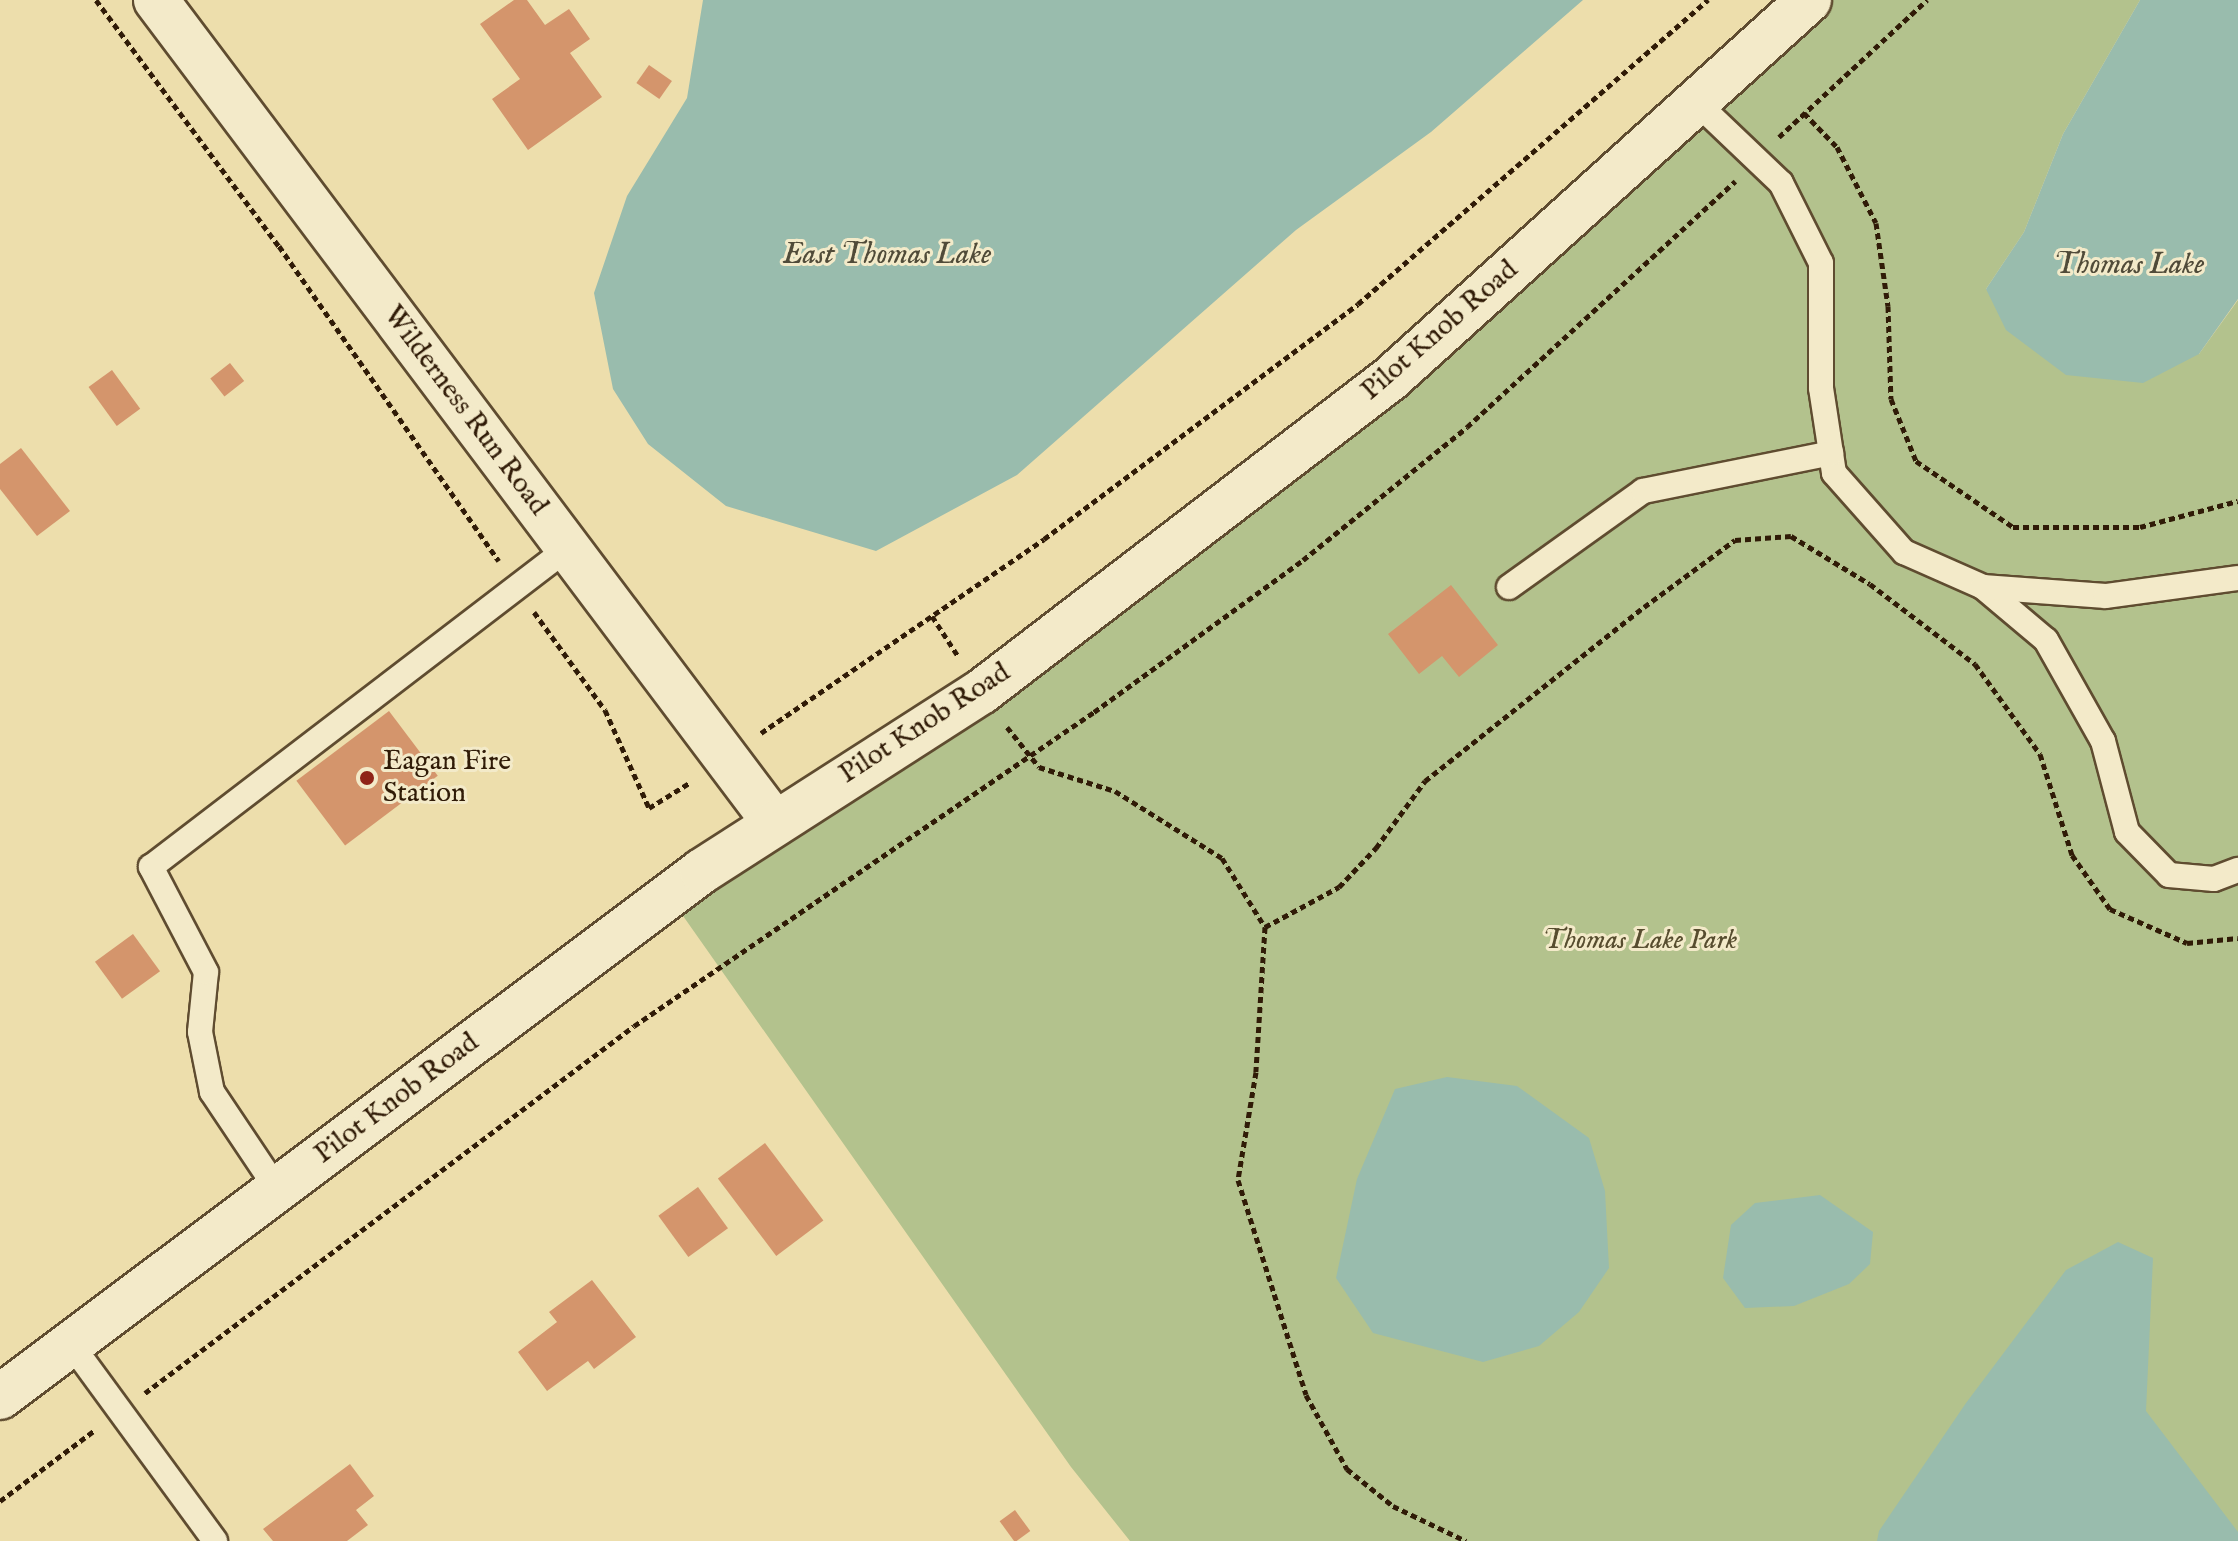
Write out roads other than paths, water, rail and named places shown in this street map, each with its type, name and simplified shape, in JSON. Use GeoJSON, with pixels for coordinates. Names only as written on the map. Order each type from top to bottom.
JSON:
{"type":"FeatureCollection","features":[{"type":"Feature","properties":{"kind":"main road","name":"Wilderness Run Road"},"geometry":{"type":"LineString","coordinates":[[156,0],[774,822]]}},
{"type":"Feature","properties":{"kind":"main road","name":"Pilot Knob Road"},"geometry":{"type":"LineString","coordinates":[[0,1397],[774,822],[981,692],[1390,379],[1809,0]]}},
{"type":"Feature","properties":{"kind":"lane"},"geometry":{"type":"LineString","coordinates":[[1696,102],[1781,183],[1821,263],[1821,388],[1834,473],[1904,552],[1983,587],[2046,640],[2103,741],[2127,832],[2169,875],[2214,879],[2238,870]]}},
{"type":"Feature","properties":{"kind":"lane"},"geometry":{"type":"LineString","coordinates":[[1509,587],[1643,491],[1831,453]]}},
{"type":"Feature","properties":{"kind":"lane"},"geometry":{"type":"LineString","coordinates":[[277,1189],[212,1092],[200,1032],[206,972],[151,867],[568,548]]}},
{"type":"Feature","properties":{"kind":"lane"},"geometry":{"type":"LineString","coordinates":[[1983,587],[2106,596],[2238,578]]}},
{"type":"Feature","properties":{"kind":"lane"},"geometry":{"type":"LineString","coordinates":[[71,1344],[215,1541]]}},
{"type":"Feature","properties":{"kind":"water","name":"East Thomas Lake"},"geometry":{"type":"Polygon","coordinates":[[[703,0],[1583,0],[1431,132],[1296,230],[1017,475],[876,551],[726,506],[648,444],[613,389],[594,293],[627,196],[687,98],[703,0]]]}},
{"type":"Feature","properties":{"kind":"water","name":"Thomas Lake"},"geometry":{"type":"Polygon","coordinates":[[[2140,0],[2238,0],[2238,299],[2199,354],[2143,383],[2066,375],[2006,330],[1986,289],[2024,232],[2063,134],[2140,0]]]}},
{"type":"Feature","properties":{"kind":"water"},"geometry":{"type":"Polygon","coordinates":[[[1447,1077],[1517,1086],[1589,1138],[1605,1191],[1609,1268],[1579,1312],[1539,1346],[1483,1362],[1373,1333],[1336,1278],[1357,1179],[1395,1089],[1447,1077]]]}},
{"type":"Feature","properties":{"kind":"water"},"geometry":{"type":"Polygon","coordinates":[[[1820,1195],[1873,1232],[1870,1264],[1849,1284],[1794,1306],[1745,1308],[1723,1278],[1731,1225],[1755,1203],[1820,1195]]]}},
{"type":"Feature","properties":{"kind":"water"},"geometry":{"type":"Polygon","coordinates":[[[2118,1242],[2153,1258],[2146,1411],[2238,1532],[2238,1541],[1877,1541],[1879,1531],[1966,1403],[2066,1270],[2118,1242]]]}},
{"type":"Feature","properties":{"kind":"place","name":"Eagan Fire Station"},"geometry":{"type":"Point","coordinates":[367,778]}},
{"type":"Feature","properties":{"kind":"park label","name":"Thomas Lake Park"},"geometry":{"type":"Point","coordinates":[1640,941]}}]}
